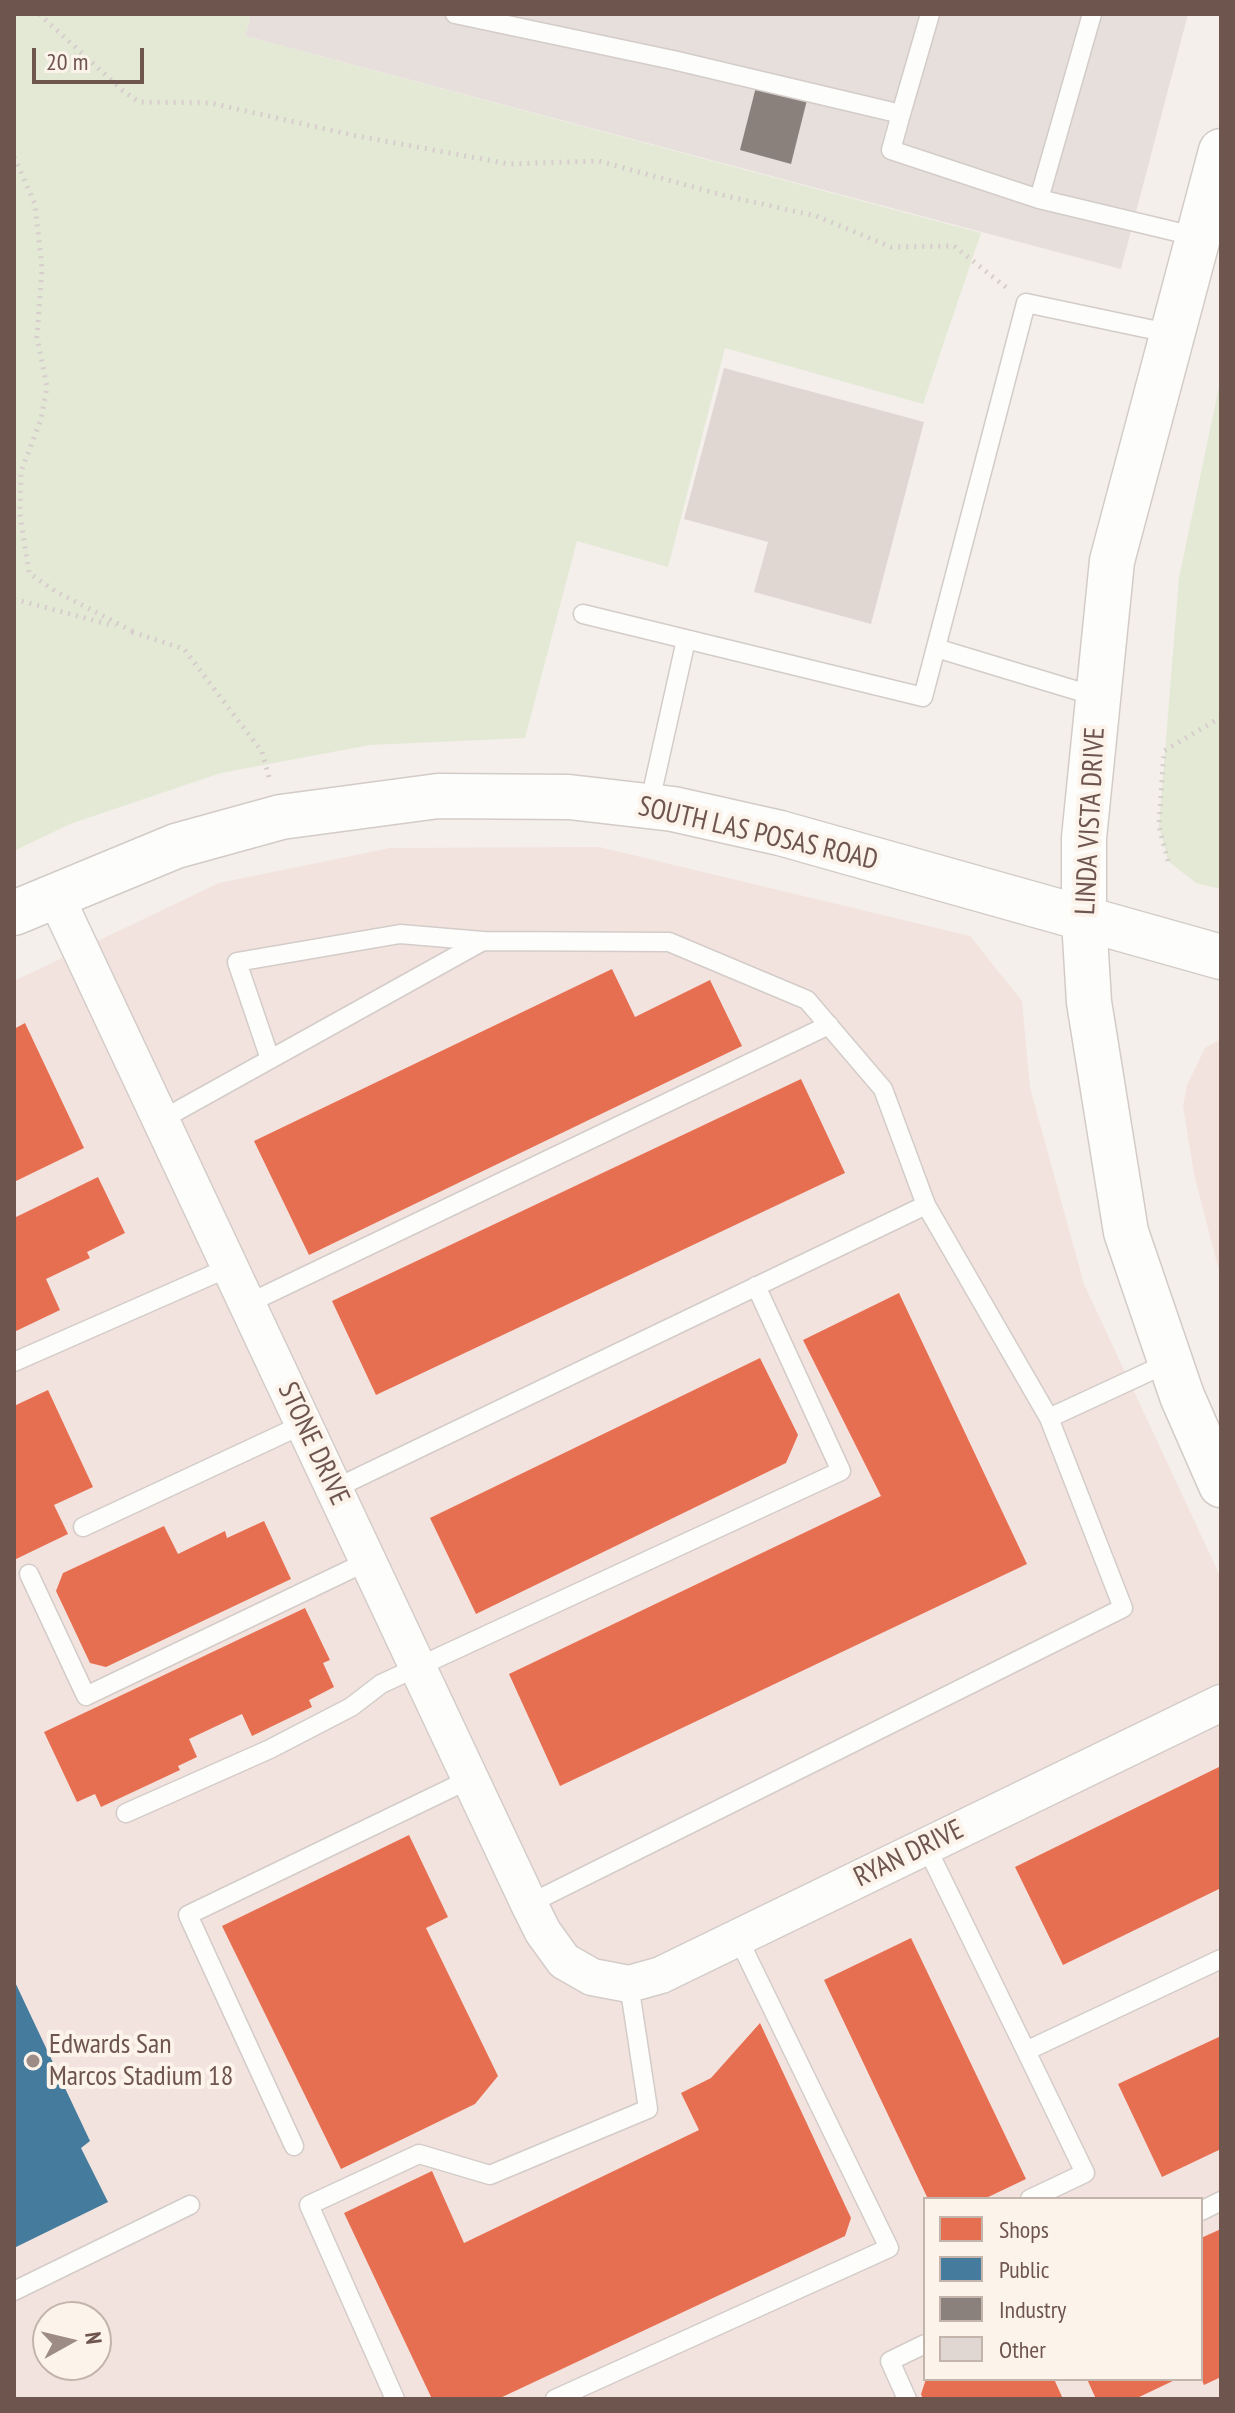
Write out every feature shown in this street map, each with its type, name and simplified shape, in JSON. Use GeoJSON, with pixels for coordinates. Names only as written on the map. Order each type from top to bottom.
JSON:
{"type":"FeatureCollection","features":[{"type":"Feature","properties":{"kind":"main road","name":"LINDA VISTA DRIVE"},"geometry":{"type":"LineString","coordinates":[[1221,151],[1112,561],[1084,838],[1084,920],[1089,1002],[1126,1232],[1182,1396],[1221,1485]]}},
{"type":"Feature","properties":{"kind":"main road","name":"SOUTH LAS POSAS ROAD"},"geometry":{"type":"LineString","coordinates":[[14,913],[176,846],[281,817],[438,796],[569,797],[673,809],[780,833],[1221,957]]}},
{"type":"Feature","properties":{"kind":"street","name":"STONE DRIVE"},"geometry":{"type":"LineString","coordinates":[[55,895],[529,1904],[543,1932],[564,1961],[592,1977]]}},
{"type":"Feature","properties":{"kind":"street","name":"RYAN DRIVE"},"geometry":{"type":"LineString","coordinates":[[592,1977],[629,1984],[661,1975],[1221,1703]]}},
{"type":"Feature","properties":{"kind":"lane"},"geometry":{"type":"LineString","coordinates":[[455,14],[673,60],[901,114]]}},
{"type":"Feature","properties":{"kind":"lane"},"geometry":{"type":"LineString","coordinates":[[930,14],[891,150],[1039,199],[1198,237]]}},
{"type":"Feature","properties":{"kind":"lane"},"geometry":{"type":"LineString","coordinates":[[1039,199],[1092,14]]}},
{"type":"Feature","properties":{"kind":"lane"},"geometry":{"type":"LineString","coordinates":[[583,614],[923,697],[1026,303],[1173,334]]}},
{"type":"Feature","properties":{"kind":"lane"},"geometry":{"type":"LineString","coordinates":[[649,806],[686,640]]}},
{"type":"Feature","properties":{"kind":"lane"},"geometry":{"type":"LineString","coordinates":[[936,648],[1098,698]]}},
{"type":"Feature","properties":{"kind":"lane"},"geometry":{"type":"LineString","coordinates":[[270,1059],[237,962],[400,934],[483,941],[669,942],[807,1000],[883,1089],[926,1205],[1049,1418],[1123,1608],[529,1904]]}},
{"type":"Feature","properties":{"kind":"lane"},"geometry":{"type":"LineString","coordinates":[[161,1120],[483,941]]}},
{"type":"Feature","properties":{"kind":"lane"},"geometry":{"type":"LineString","coordinates":[[247,1304],[829,1025]]}},
{"type":"Feature","properties":{"kind":"lane"},"geometry":{"type":"LineString","coordinates":[[334,1489],[926,1205]]}},
{"type":"Feature","properties":{"kind":"lane"},"geometry":{"type":"LineString","coordinates":[[14,1362],[230,1267]]}},
{"type":"Feature","properties":{"kind":"lane"},"geometry":{"type":"LineString","coordinates":[[126,1813],[270,1749],[351,1707],[381,1684],[841,1471],[756,1286]]}},
{"type":"Feature","properties":{"kind":"lane"},"geometry":{"type":"LineString","coordinates":[[1049,1418],[1170,1362]]}},
{"type":"Feature","properties":{"kind":"lane"},"geometry":{"type":"LineString","coordinates":[[83,1527],[304,1424]]}},
{"type":"Feature","properties":{"kind":"lane"},"geometry":{"type":"LineString","coordinates":[[29,1574],[86,1696],[368,1561]]}},
{"type":"Feature","properties":{"kind":"lane"},"geometry":{"type":"LineString","coordinates":[[294,2146],[188,1915],[470,1779]]}},
{"type":"Feature","properties":{"kind":"lane"},"geometry":{"type":"LineString","coordinates":[[926,1846],[1085,2173],[1034,2197]]}},
{"type":"Feature","properties":{"kind":"lane"},"geometry":{"type":"LineString","coordinates":[[555,2399],[889,2248],[738,1938]]}},
{"type":"Feature","properties":{"kind":"lane"},"geometry":{"type":"LineString","coordinates":[[1026,2051],[1221,1959]]}},
{"type":"Feature","properties":{"kind":"lane"},"geometry":{"type":"LineString","coordinates":[[395,2399],[309,2205],[419,2154],[490,2175],[648,2109],[629,1984]]}},
{"type":"Feature","properties":{"kind":"lane"},"geometry":{"type":"LineString","coordinates":[[1203,2210],[1221,2201]]}},
{"type":"Feature","properties":{"kind":"lane"},"geometry":{"type":"LineString","coordinates":[[14,2291],[190,2205]]}},
{"type":"Feature","properties":{"kind":"lane"},"geometry":{"type":"LineString","coordinates":[[907,2399],[890,2361],[923,2345]]}},
{"type":"Feature","properties":{"kind":"path"},"geometry":{"type":"LineString","coordinates":[[39,14],[139,102],[211,103],[352,135],[509,164],[599,161],[726,196],[816,216],[891,247],[954,246],[1026,303]]}},
{"type":"Feature","properties":{"kind":"path"},"geometry":{"type":"LineString","coordinates":[[14,157],[35,204],[42,269],[37,337],[47,387],[41,419],[21,472],[20,514],[29,573],[55,591],[134,632]]}},
{"type":"Feature","properties":{"kind":"path"},"geometry":{"type":"LineString","coordinates":[[14,599],[105,622],[184,649],[262,752],[281,817]]}},
{"type":"Feature","properties":{"kind":"path"},"geometry":{"type":"LineString","coordinates":[[1168,861],[1159,826],[1164,751],[1221,717]]}},
{"type":"Feature","properties":{"kind":"shaded area"},"geometry":{"type":"Polygon","coordinates":[[[251,14],[1188,14],[1121,269],[245,36],[251,14]]]}},
{"type":"Feature","properties":{"kind":"shaded area"},"geometry":{"type":"Polygon","coordinates":[[[599,847],[970,936],[1022,1001],[1030,1088],[1084,1284],[1221,1578],[1221,2399],[14,2399],[14,981],[219,883],[390,848],[599,847]]]}},
{"type":"Feature","properties":{"kind":"shaded area"},"geometry":{"type":"Polygon","coordinates":[[[1221,1039],[1221,1279],[1194,1174],[1183,1106],[1187,1085],[1205,1048],[1221,1039]]]}},
{"type":"Feature","properties":{"kind":"green space"},"geometry":{"type":"Polygon","coordinates":[[[14,14],[251,14],[245,36],[981,233],[923,404],[725,348],[668,567],[577,541],[525,738],[370,745],[221,773],[70,824],[14,851],[14,14]]]}},
{"type":"Feature","properties":{"kind":"green space"},"geometry":{"type":"Polygon","coordinates":[[[1221,377],[1221,889],[1196,883],[1168,861],[1159,826],[1179,578],[1221,377]]]}},
{"type":"Feature","properties":{"kind":"building: Shops"},"geometry":{"type":"Polygon","coordinates":[[[612,969],[635,1017],[710,980],[742,1046],[309,1255],[254,1141],[612,969]]]}},
{"type":"Feature","properties":{"kind":"building: Shops"},"geometry":{"type":"Polygon","coordinates":[[[25,1023],[84,1148],[14,1182],[14,1029],[25,1023]]]}},
{"type":"Feature","properties":{"kind":"building: Shops"},"geometry":{"type":"Polygon","coordinates":[[[801,1079],[845,1173],[376,1395],[332,1301],[801,1079]]]}},
{"type":"Feature","properties":{"kind":"building: Shops"},"geometry":{"type":"Polygon","coordinates":[[[98,1177],[125,1233],[87,1252],[90,1258],[46,1279],[60,1310],[14,1332],[14,1218],[98,1177]]]}},
{"type":"Feature","properties":{"kind":"building: Shops"},"geometry":{"type":"Polygon","coordinates":[[[899,1293],[1027,1564],[560,1786],[509,1674],[881,1496],[803,1340],[899,1293]]]}},
{"type":"Feature","properties":{"kind":"building: Shops"},"geometry":{"type":"Polygon","coordinates":[[[760,1358],[798,1435],[786,1463],[476,1614],[430,1518],[760,1358]]]}},
{"type":"Feature","properties":{"kind":"building: Shops"},"geometry":{"type":"Polygon","coordinates":[[[48,1390],[93,1487],[54,1505],[68,1534],[14,1560],[14,1406],[48,1390]]]}},
{"type":"Feature","properties":{"kind":"building: Shops"},"geometry":{"type":"Polygon","coordinates":[[[264,1521],[291,1579],[106,1667],[90,1663],[56,1591],[63,1573],[164,1526],[178,1554],[225,1531],[227,1538],[264,1521]]]}},
{"type":"Feature","properties":{"kind":"building: Shops"},"geometry":{"type":"Polygon","coordinates":[[[305,1608],[330,1660],[323,1663],[334,1687],[309,1700],[312,1707],[252,1736],[242,1714],[189,1739],[197,1757],[178,1766],[180,1770],[101,1807],[95,1794],[77,1802],[44,1732],[305,1608]]]}},
{"type":"Feature","properties":{"kind":"building: Shops"},"geometry":{"type":"Polygon","coordinates":[[[1221,1766],[1221,1888],[1063,1965],[1015,1867],[1221,1766]]]}},
{"type":"Feature","properties":{"kind":"building: Shops"},"geometry":{"type":"Polygon","coordinates":[[[409,1835],[448,1917],[426,1928],[498,2076],[475,2104],[341,2169],[222,1926],[409,1835]]]}},
{"type":"Feature","properties":{"kind":"building: Shops"},"geometry":{"type":"Polygon","coordinates":[[[911,1938],[1026,2179],[988,2197],[927,2197],[824,1980],[911,1938]]]}},
{"type":"Feature","properties":{"kind":"building: Shops"},"geometry":{"type":"Polygon","coordinates":[[[760,2023],[851,2218],[845,2236],[498,2399],[432,2399],[344,2213],[432,2171],[464,2243],[699,2130],[681,2093],[711,2078],[760,2023]]]}},
{"type":"Feature","properties":{"kind":"building: Shops"},"geometry":{"type":"Polygon","coordinates":[[[1221,2036],[1221,2149],[1162,2177],[1118,2084],[1221,2036]]]}},
{"type":"Feature","properties":{"kind":"building: Shops"},"geometry":{"type":"Polygon","coordinates":[[[1221,2229],[1221,2377],[1204,2385],[1202,2381],[1203,2237],[1221,2229]]]}},
{"type":"Feature","properties":{"kind":"building: Shops"},"geometry":{"type":"Polygon","coordinates":[[[925,2381],[1055,2381],[1063,2399],[923,2399],[921,2394],[925,2381]]]}},
{"type":"Feature","properties":{"kind":"building: Shops"},"geometry":{"type":"Polygon","coordinates":[[[1088,2381],[1173,2381],[1135,2399],[1096,2399],[1088,2381]]]}},
{"type":"Feature","properties":{"kind":"building: Public","name":"Edwards San Marcos Stadium 18"},"geometry":{"type":"Polygon","coordinates":[[[14,1980],[90,2141],[81,2148],[108,2202],[14,2248],[14,1980]]]}},
{"type":"Feature","properties":{"kind":"building: Industry"},"geometry":{"type":"Polygon","coordinates":[[[757,83],[808,96],[791,164],[740,150],[757,83]]]}},
{"type":"Feature","properties":{"kind":"building: Other"},"geometry":{"type":"Polygon","coordinates":[[[724,368],[924,422],[871,624],[754,592],[768,542],[684,519],[724,368]]]}},
{"type":"Feature","properties":{"kind":"place","name":"Edwards San Marcos Stadium 18"},"geometry":{"type":"Point","coordinates":[33,2061]}}]}
